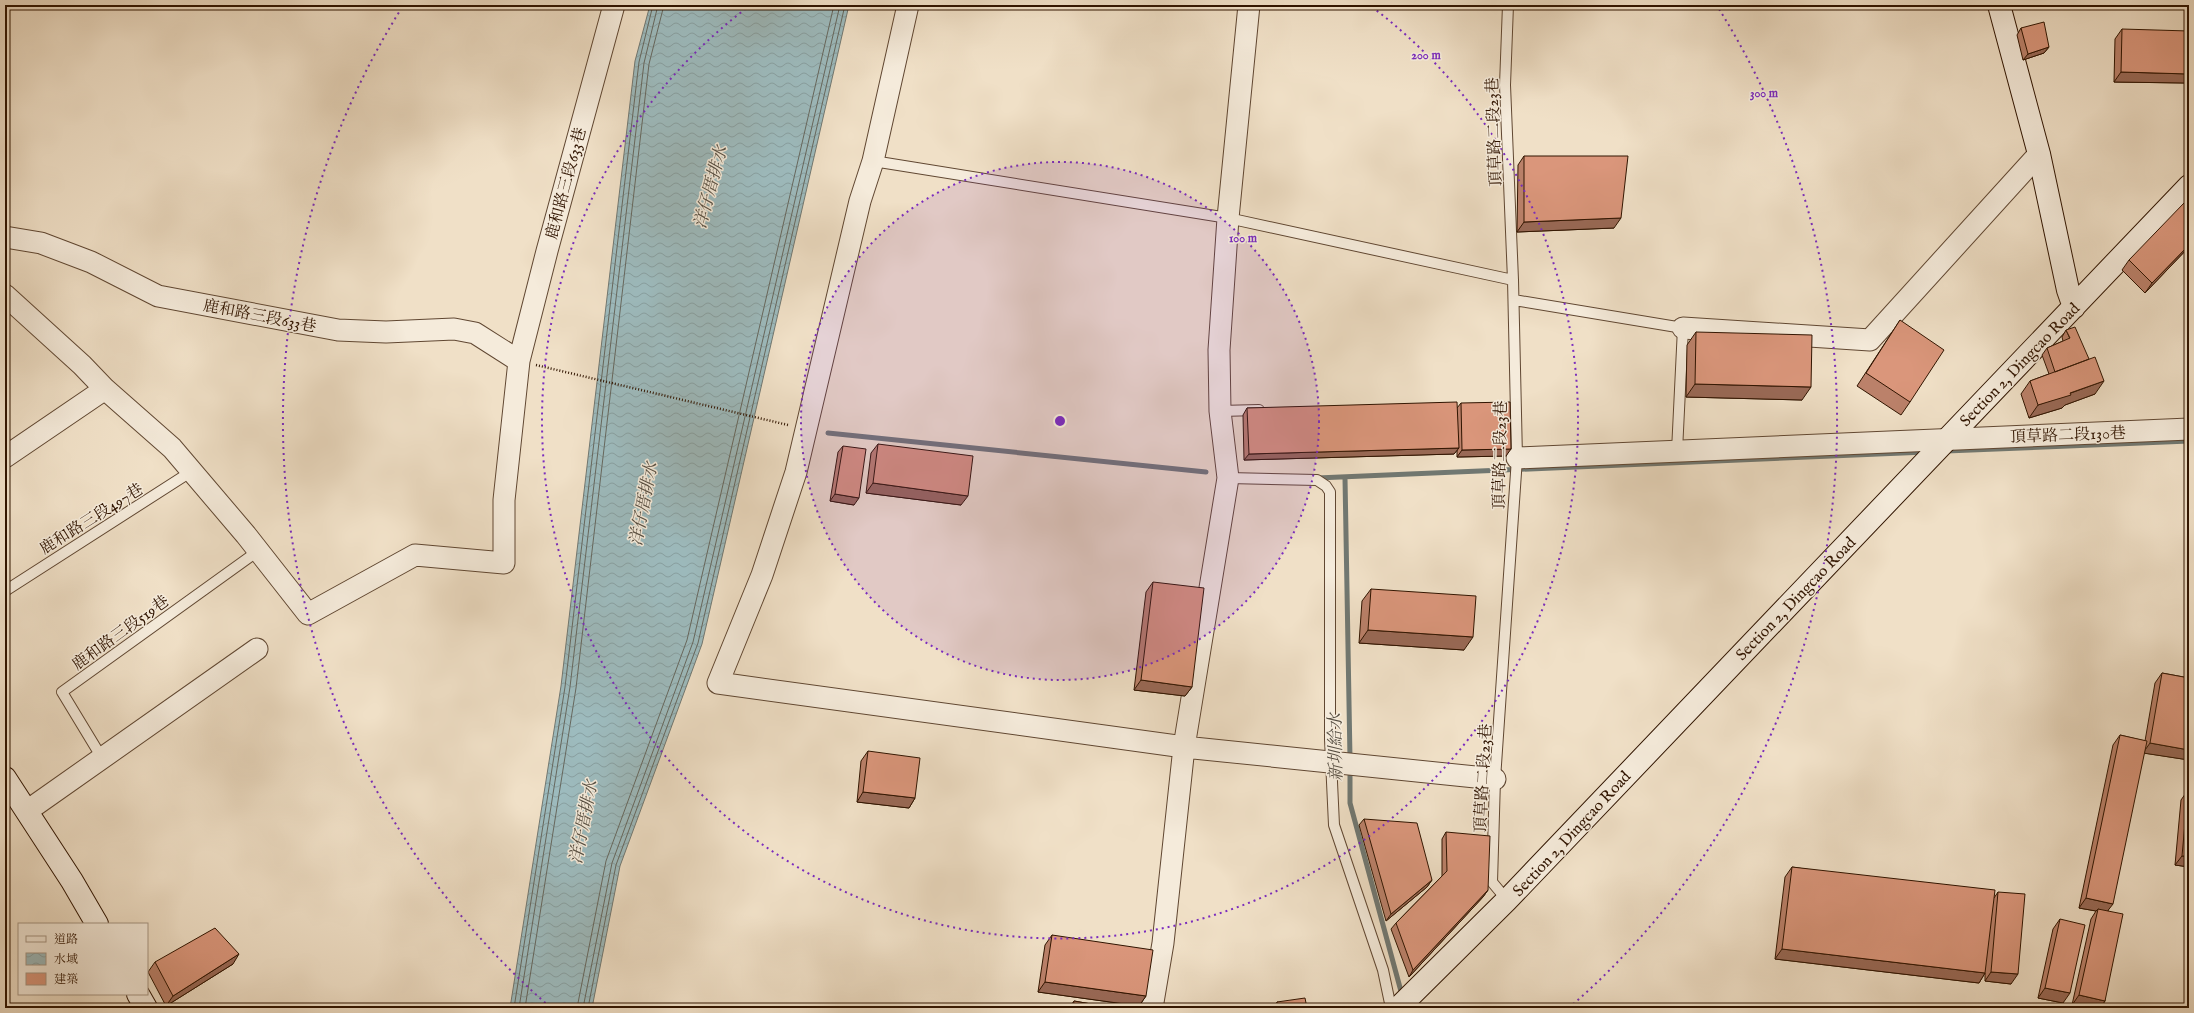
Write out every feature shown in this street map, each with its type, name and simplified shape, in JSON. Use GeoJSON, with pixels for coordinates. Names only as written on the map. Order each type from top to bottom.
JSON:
{"type":"FeatureCollection","features":[{"type":"Feature","properties":{"kind":"street","name":"鹿和路三段633巷"},"geometry":{"type":"LineString","coordinates":[[258,551],[308,614],[415,555],[504,563],[504,500],[519,361],[547,251],[614,5]]}},
{"type":"Feature","properties":{"kind":"street"},"geometry":{"type":"LineString","coordinates":[[908,5],[873,161],[860,201],[796,472],[762,575],[718,683],[1184,747],[1331,764],[1495,779]]}},
{"type":"Feature","properties":{"kind":"street"},"geometry":{"type":"LineString","coordinates":[[1152,1008],[1163,943],[1184,747],[1228,478],[1220,411],[1219,350],[1228,218],[1249,5]]}},
{"type":"Feature","properties":{"kind":"street"},"geometry":{"type":"LineString","coordinates":[[1999,5],[2040,154],[2068,290],[2074,307]]}},
{"type":"Feature","properties":{"kind":"street"},"geometry":{"type":"LineString","coordinates":[[1683,328],[1870,340],[2040,154]]}},
{"type":"Feature","properties":{"kind":"street","name":"Section 2, Dingcao Road"},"geometry":{"type":"LineString","coordinates":[[1407,1004],[2189,186]]}},
{"type":"Feature","properties":{"kind":"street","name":"鹿和路三段633巷"},"geometry":{"type":"LineString","coordinates":[[5,237],[41,243],[90,262],[158,296],[338,330],[386,332],[454,329],[475,333],[519,361]]}},
{"type":"Feature","properties":{"kind":"street"},"geometry":{"type":"LineString","coordinates":[[5,295],[82,365],[105,389],[172,448],[258,551]]}},
{"type":"Feature","properties":{"kind":"street"},"geometry":{"type":"LineString","coordinates":[[5,457],[105,389]]}},
{"type":"Feature","properties":{"kind":"street","name":"頂草路二段130巷"},"geometry":{"type":"LineString","coordinates":[[1516,458],[2189,429]]}},
{"type":"Feature","properties":{"kind":"street"},"geometry":{"type":"LineString","coordinates":[[27,811],[257,649]]}},
{"type":"Feature","properties":{"kind":"street"},"geometry":{"type":"LineString","coordinates":[[5,778],[96,923]]}},
{"type":"Feature","properties":{"kind":"street"},"geometry":{"type":"LineString","coordinates":[[139,995],[146,1008]]}},
{"type":"Feature","properties":{"kind":"lane","name":"頂草路二段23巷"},"geometry":{"type":"LineString","coordinates":[[1508,5],[1505,85],[1514,280],[1511,402],[1516,458],[1495,779],[1492,882],[1508,900]]}},
{"type":"Feature","properties":{"kind":"lane"},"geometry":{"type":"LineString","coordinates":[[873,161],[1228,218],[1514,280]]}},
{"type":"Feature","properties":{"kind":"lane"},"geometry":{"type":"LineString","coordinates":[[1514,300],[1683,328],[1677,451]]}},
{"type":"Feature","properties":{"kind":"lane"},"geometry":{"type":"LineString","coordinates":[[1220,411],[1268,410]]}},
{"type":"Feature","properties":{"kind":"lane","name":"鹿和路三段497巷"},"geometry":{"type":"LineString","coordinates":[[5,591],[192,471]]}},
{"type":"Feature","properties":{"kind":"lane"},"geometry":{"type":"LineString","coordinates":[[1228,478],[1317,480],[1326,486],[1330,492],[1331,764],[1334,825],[1383,970],[1391,1008]]}},
{"type":"Feature","properties":{"kind":"lane","name":"鹿和路三段519巷"},"geometry":{"type":"LineString","coordinates":[[102,758],[62,692],[258,551]]}},
{"type":"Feature","properties":{"kind":"path"},"geometry":{"type":"LineString","coordinates":[[519,361],[806,430]]}},
{"type":"Feature","properties":{"kind":"water","name":"洋仔厝排水"},"geometry":{"type":"Polygon","coordinates":[[[650,5],[849,5],[702,644],[620,866],[592,1008],[510,1008],[561,686],[635,61],[650,5]]]}},
{"type":"Feature","properties":{"kind":"building"},"geometry":{"type":"Polygon","coordinates":[[[2044,22],[2049,47],[2028,54],[2021,28],[2044,22]]]}},
{"type":"Feature","properties":{"kind":"building"},"geometry":{"type":"Polygon","coordinates":[[[2122,29],[2189,31],[2189,74],[2121,72],[2122,29]]]}},
{"type":"Feature","properties":{"kind":"building"},"geometry":{"type":"Polygon","coordinates":[[[1524,156],[1628,156],[1621,218],[1524,222],[1524,156]]]}},
{"type":"Feature","properties":{"kind":"building"},"geometry":{"type":"Polygon","coordinates":[[[2184,203],[2189,208],[2189,245],[2152,283],[2129,260],[2184,203]]]}},
{"type":"Feature","properties":{"kind":"building"},"geometry":{"type":"Polygon","coordinates":[[[1900,320],[1944,350],[1910,402],[1866,373],[1900,320]]]}},
{"type":"Feature","properties":{"kind":"building"},"geometry":{"type":"Polygon","coordinates":[[[2075,327],[2089,359],[2055,372],[2047,348],[2070,338],[2066,330],[2075,327]]]}},
{"type":"Feature","properties":{"kind":"building"},"geometry":{"type":"Polygon","coordinates":[[[1696,332],[1812,335],[1811,387],[1695,384],[1696,332]]]}},
{"type":"Feature","properties":{"kind":"building"},"geometry":{"type":"Polygon","coordinates":[[[2095,357],[2104,381],[2070,393],[2071,395],[2038,405],[2030,381],[2095,357]]]}},
{"type":"Feature","properties":{"kind":"building"},"geometry":{"type":"Polygon","coordinates":[[[1457,402],[1459,448],[1249,454],[1247,408],[1457,402]]]}},
{"type":"Feature","properties":{"kind":"building"},"geometry":{"type":"Polygon","coordinates":[[[1510,402],[1511,449],[1462,450],[1461,403],[1510,402]]]}},
{"type":"Feature","properties":{"kind":"building"},"geometry":{"type":"Polygon","coordinates":[[[878,444],[973,456],[968,496],[873,483],[878,444]]]}},
{"type":"Feature","properties":{"kind":"building"},"geometry":{"type":"Polygon","coordinates":[[[843,446],[866,449],[859,498],[835,494],[843,446]]]}},
{"type":"Feature","properties":{"kind":"building"},"geometry":{"type":"Polygon","coordinates":[[[1153,582],[1204,588],[1192,687],[1141,680],[1153,582]]]}},
{"type":"Feature","properties":{"kind":"building"},"geometry":{"type":"Polygon","coordinates":[[[1371,589],[1476,596],[1473,637],[1368,630],[1371,589]]]}},
{"type":"Feature","properties":{"kind":"building"},"geometry":{"type":"Polygon","coordinates":[[[2162,673],[2189,678],[2189,750],[2150,743],[2162,673]]]}},
{"type":"Feature","properties":{"kind":"building"},"geometry":{"type":"Polygon","coordinates":[[[2120,735],[2147,741],[2113,904],[2086,898],[2120,735]]]}},
{"type":"Feature","properties":{"kind":"building"},"geometry":{"type":"Polygon","coordinates":[[[868,751],[920,758],[915,798],[863,792],[868,751]]]}},
{"type":"Feature","properties":{"kind":"building"},"geometry":{"type":"Polygon","coordinates":[[[2188,790],[2189,856],[2182,856],[2188,790]]]}},
{"type":"Feature","properties":{"kind":"building"},"geometry":{"type":"Polygon","coordinates":[[[1364,819],[1417,823],[1432,880],[1391,914],[1364,819]]]}},
{"type":"Feature","properties":{"kind":"building"},"geometry":{"type":"Polygon","coordinates":[[[1446,832],[1490,836],[1488,890],[1413,970],[1396,923],[1447,871],[1446,832]]]}},
{"type":"Feature","properties":{"kind":"building"},"geometry":{"type":"Polygon","coordinates":[[[1792,867],[1995,890],[1985,973],[1782,949],[1792,867]]]}},
{"type":"Feature","properties":{"kind":"building"},"geometry":{"type":"Polygon","coordinates":[[[1998,892],[2025,894],[2018,974],[1991,972],[1998,892]]]}},
{"type":"Feature","properties":{"kind":"building"},"geometry":{"type":"Polygon","coordinates":[[[2098,909],[2123,914],[2105,1001],[2079,995],[2098,909]]]}},
{"type":"Feature","properties":{"kind":"building"},"geometry":{"type":"Polygon","coordinates":[[[2060,919],[2085,925],[2070,993],[2045,988],[2060,919]]]}},
{"type":"Feature","properties":{"kind":"building"},"geometry":{"type":"Polygon","coordinates":[[[215,928],[239,954],[173,996],[155,962],[215,928]]]}},
{"type":"Feature","properties":{"kind":"building"},"geometry":{"type":"Polygon","coordinates":[[[1052,935],[1153,950],[1146,996],[1045,982],[1052,935]]]}},
{"type":"Feature","properties":{"kind":"building"},"geometry":{"type":"Polygon","coordinates":[[[1305,998],[1307,1008],[1278,1008],[1277,1002],[1305,998]]]}},
{"type":"Feature","properties":{"kind":"building"},"geometry":{"type":"Polygon","coordinates":[[[1074,1001],[1114,1008],[1073,1008],[1074,1001]]]}},
{"type":"Feature","properties":{"kind":"building"},"geometry":{"type":"Polygon","coordinates":[[[1242,1004],[1261,1006],[1261,1008],[1241,1008],[1242,1004]]]}},
{"type":"Feature","properties":{"kind":"waterway"},"geometry":{"type":"LineString","coordinates":[[828,433],[1206,472]]}},
{"type":"Feature","properties":{"kind":"waterway"},"geometry":{"type":"LineString","coordinates":[[1946,451],[2189,441]]}},
{"type":"Feature","properties":{"kind":"waterway"},"geometry":{"type":"LineString","coordinates":[[1317,478],[1926,452]]}},
{"type":"Feature","properties":{"kind":"waterway","name":"新圳給水"},"geometry":{"type":"LineString","coordinates":[[1345,478],[1350,758]]}},
{"type":"Feature","properties":{"kind":"waterway","name":"新圳給水"},"geometry":{"type":"LineString","coordinates":[[1350,768],[1350,803],[1402,995]]}}]}
